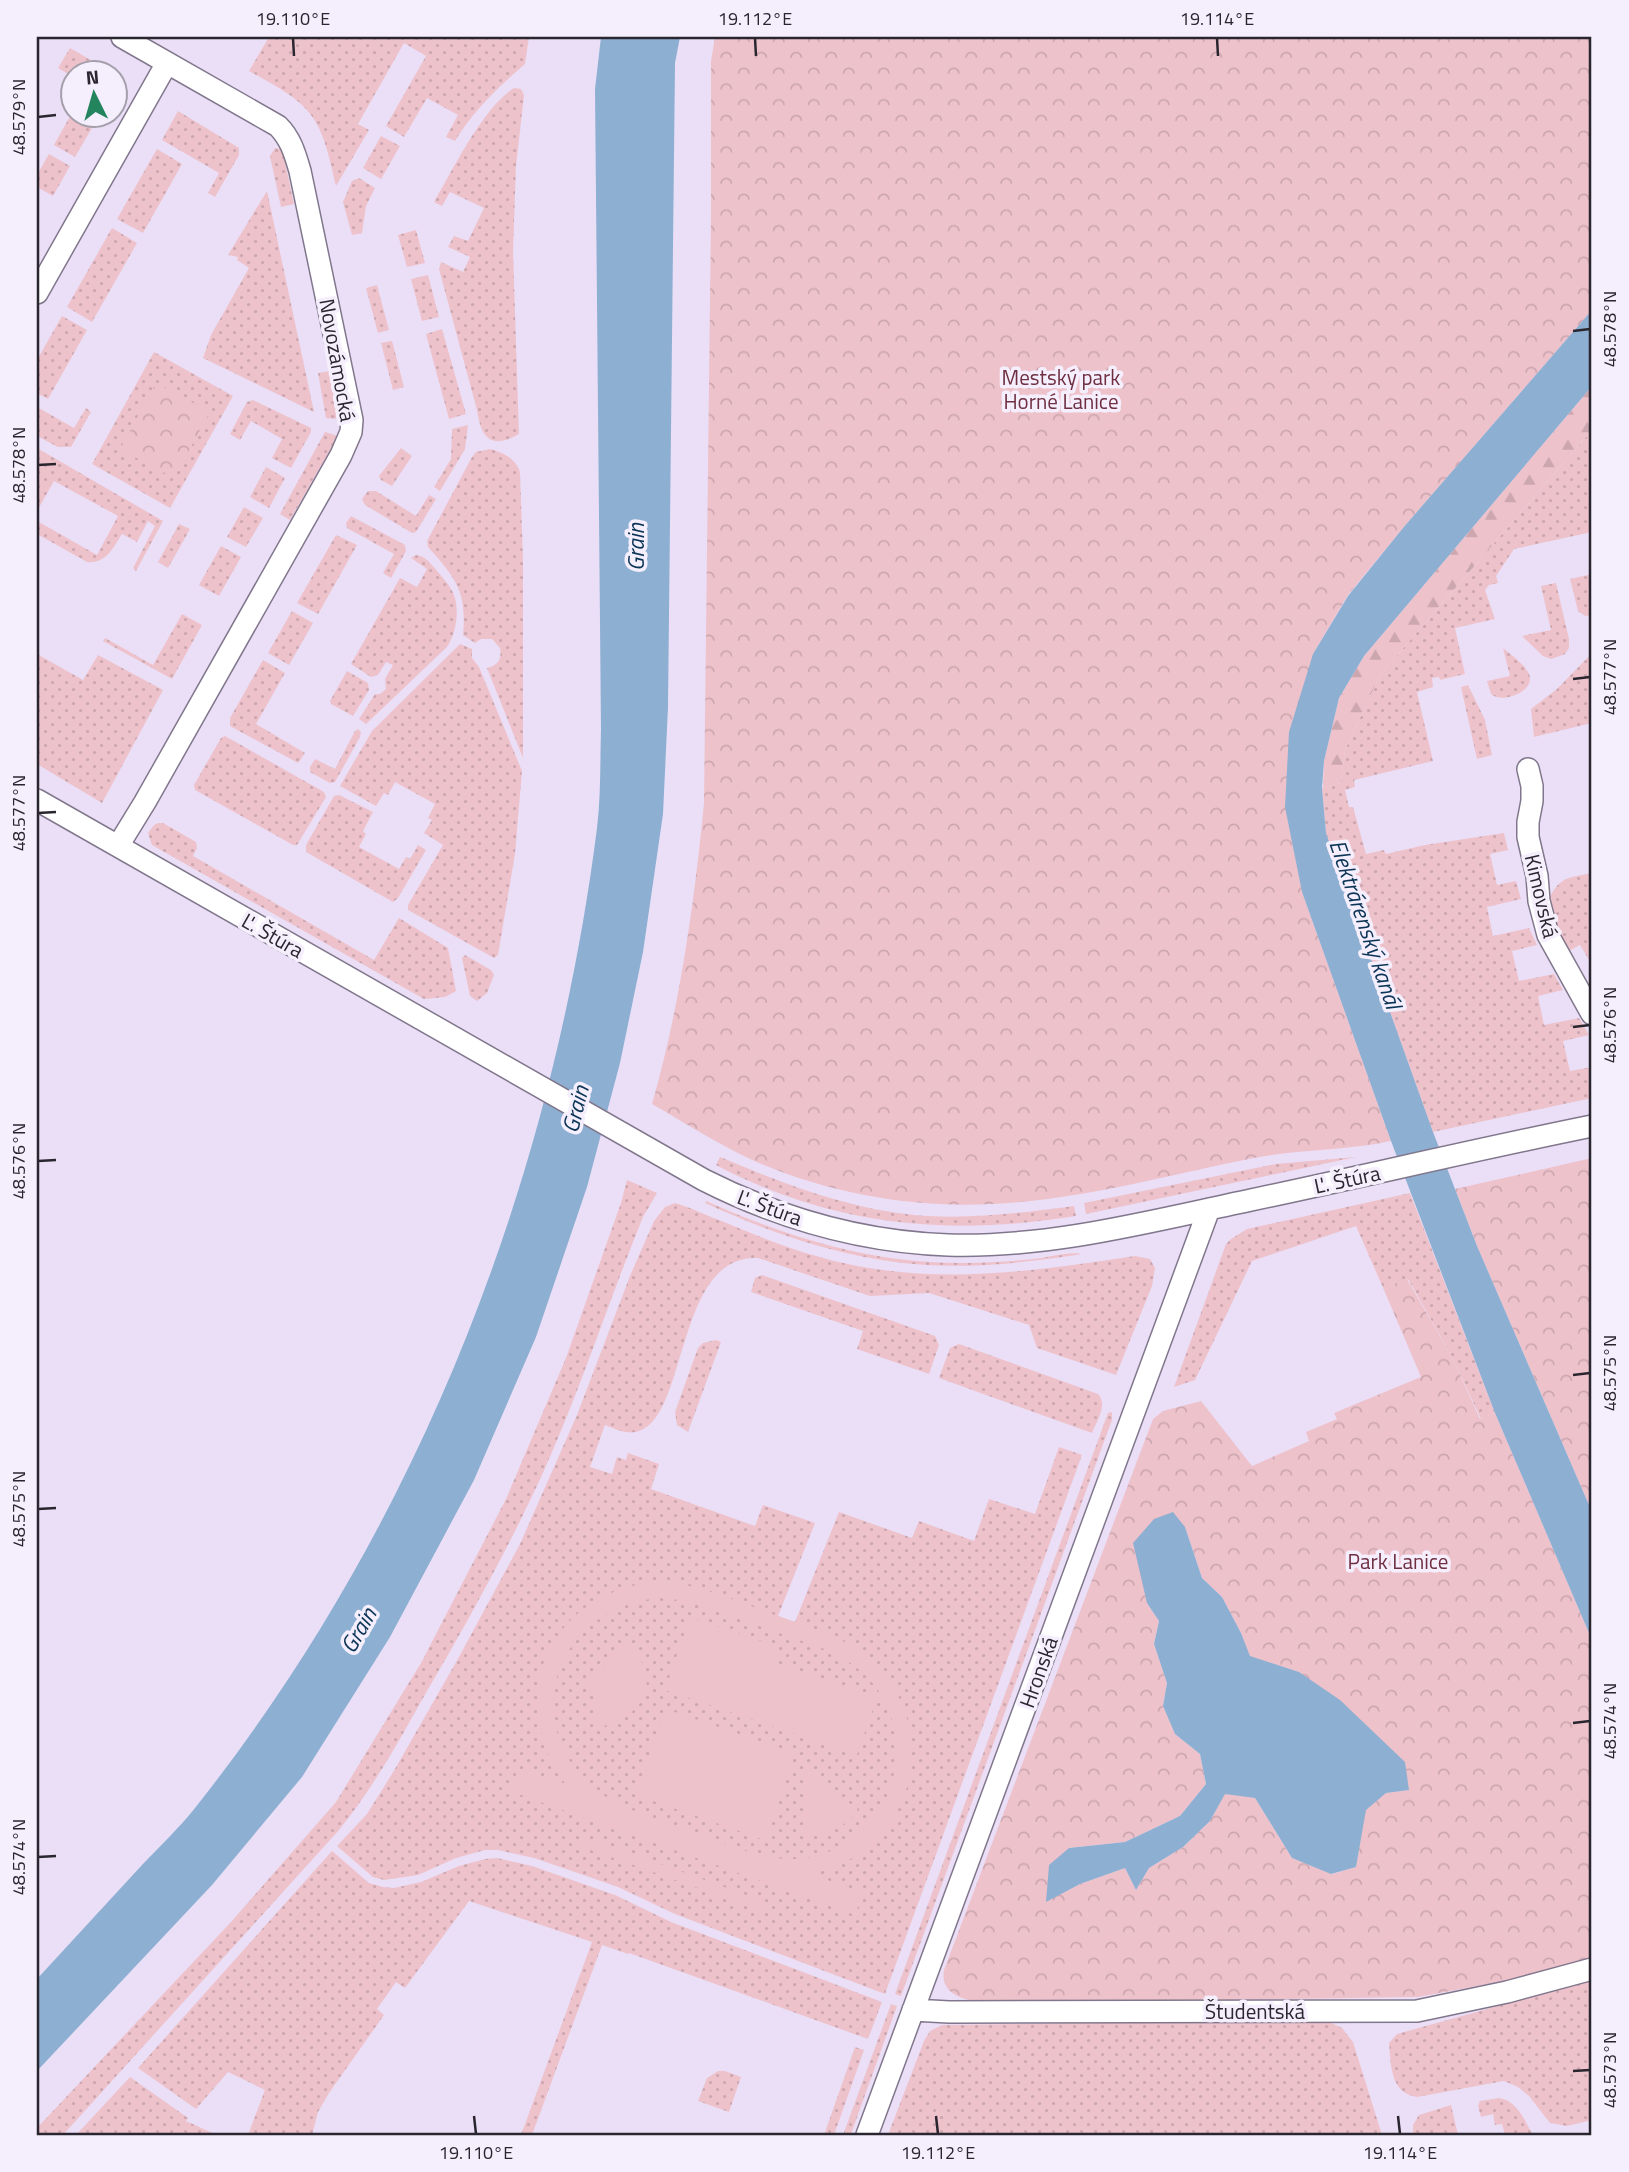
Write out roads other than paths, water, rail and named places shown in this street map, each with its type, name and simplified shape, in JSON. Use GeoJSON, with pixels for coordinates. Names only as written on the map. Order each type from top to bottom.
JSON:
{"type":"FeatureCollection","features":[{"type":"Feature","properties":{"kind":"street","name":"Novozámocká"},"geometry":{"type":"LineString","coordinates":[[118,846],[341,455],[351,432],[351,410],[300,171],[292,146],[278,126],[122,37]]}},
{"type":"Feature","properties":{"kind":"street"},"geometry":{"type":"LineString","coordinates":[[37,293],[167,63]]}},
{"type":"Feature","properties":{"kind":"street","name":"Kimovská"},"geometry":{"type":"LineString","coordinates":[[1528,769],[1532,801],[1528,837],[1537,876],[1539,901],[1548,935],[1592,1014]]}},
{"type":"Feature","properties":{"kind":"street","name":"Ľ. Štúra"},"geometry":{"type":"LineString","coordinates":[[37,800],[724,1190],[791,1216],[835,1229],[902,1242],[949,1245],[1031,1241],[1084,1234],[1592,1126]]}},
{"type":"Feature","properties":{"kind":"street","name":"Hronská"},"geometry":{"type":"LineString","coordinates":[[867,2135],[1209,1209]]}},
{"type":"Feature","properties":{"kind":"street","name":"Študentská"},"geometry":{"type":"LineString","coordinates":[[913,2010],[1417,2011],[1485,1997],[1592,1969]]}},
{"type":"Feature","properties":{"kind":"water","name":"Grain"},"geometry":{"type":"Polygon","coordinates":[[[601,37],[680,37],[675,63],[668,707],[663,814],[643,952],[620,1063],[587,1187],[536,1337],[474,1480],[390,1637],[302,1777],[212,1885],[37,2071],[37,1979],[189,1815],[274,1700],[346,1586],[408,1468],[463,1346],[509,1220],[547,1091],[576,961],[599,804],[601,729],[595,89],[601,37]]]}},
{"type":"Feature","properties":{"kind":"water"},"geometry":{"type":"Polygon","coordinates":[[[1592,310],[1592,386],[1364,656],[1339,698],[1324,761],[1322,788],[1326,833],[1433,1132],[1477,1246],[1592,1512],[1592,1640],[1495,1413],[1391,1141],[1302,892],[1285,807],[1289,732],[1313,654],[1348,596],[1403,528],[1592,310]]]}},
{"type":"Feature","properties":{"kind":"water"},"geometry":{"type":"Polygon","coordinates":[[[1173,1512],[1185,1527],[1202,1578],[1222,1597],[1250,1656],[1299,1672],[1340,1700],[1405,1762],[1409,1790],[1386,1793],[1366,1810],[1356,1867],[1331,1874],[1292,1858],[1255,1798],[1225,1794],[1210,1821],[1183,1847],[1149,1868],[1136,1890],[1125,1868],[1080,1884],[1046,1902],[1049,1865],[1069,1848],[1125,1842],[1180,1816],[1206,1784],[1200,1754],[1175,1734],[1163,1706],[1167,1683],[1154,1644],[1159,1621],[1147,1603],[1133,1543],[1154,1519],[1173,1512]]]}},
{"type":"Feature","properties":{"kind":"park label","name":"Mestský park Horné Lanice"},"geometry":{"type":"Point","coordinates":[1061,389]}},
{"type":"Feature","properties":{"kind":"park label","name":"Park Lanice"},"geometry":{"type":"Point","coordinates":[1398,1561]}},
{"type":"Feature","properties":{"kind":"water label","name":"Elektrárenský kanál"},"geometry":{"type":"Point","coordinates":[1366,924]}}]}
